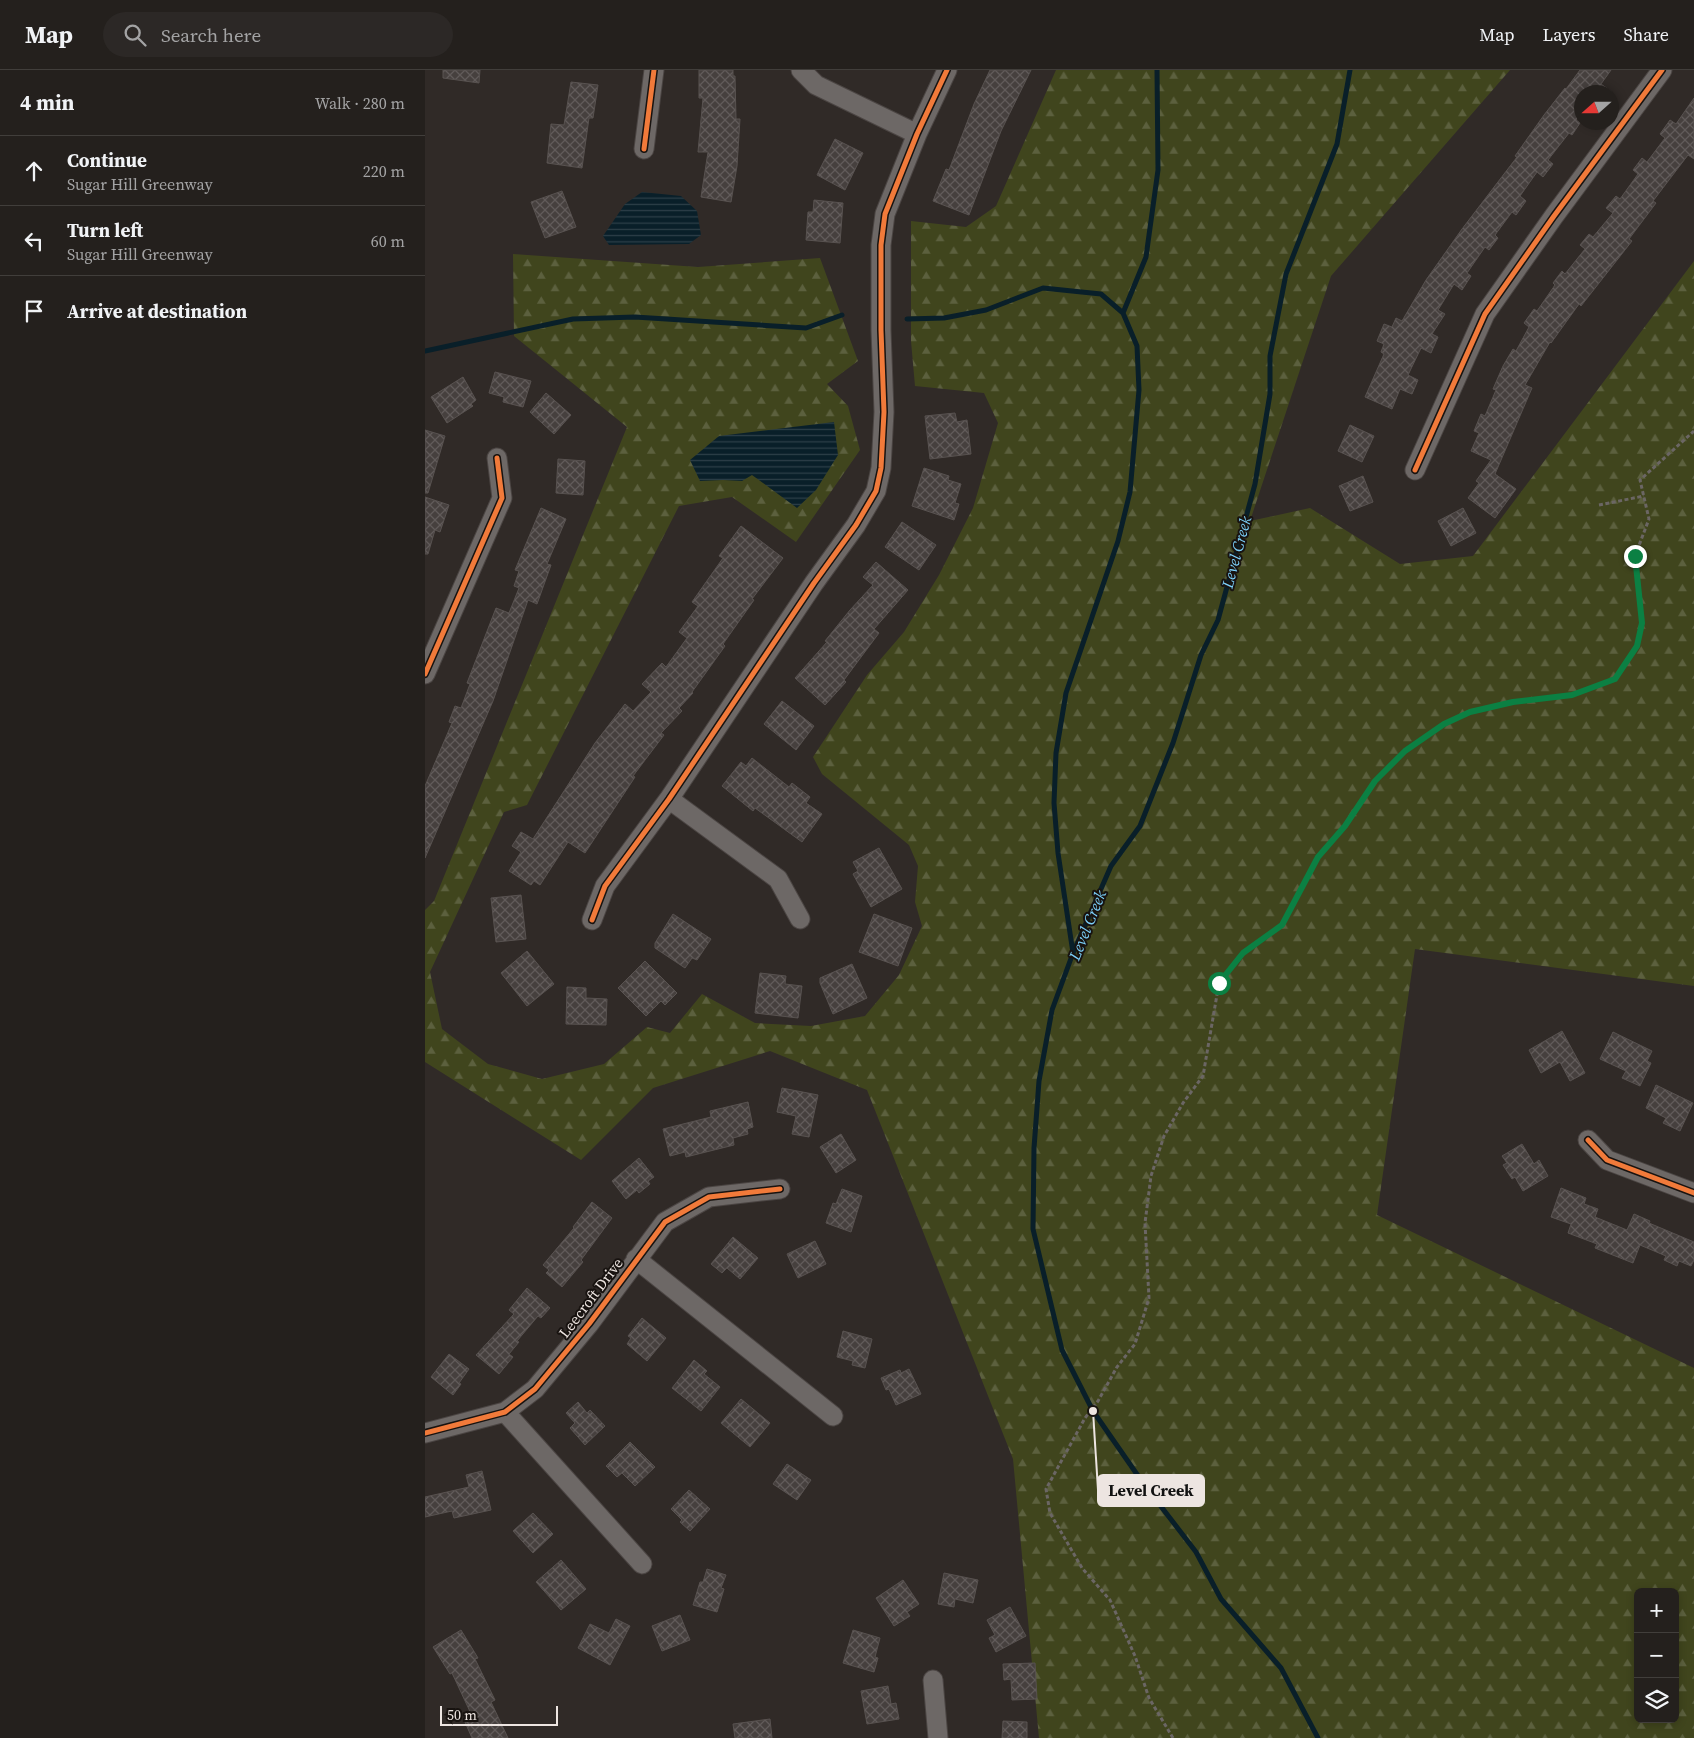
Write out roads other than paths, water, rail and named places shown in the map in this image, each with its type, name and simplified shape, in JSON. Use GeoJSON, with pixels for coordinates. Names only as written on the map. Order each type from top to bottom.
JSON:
{"type":"FeatureCollection","features":[{"type":"Feature","properties":{"kind":"street"},"geometry":{"type":"LineString","coordinates":[[644,149],[654,70]]}},
{"type":"Feature","properties":{"kind":"street"},"geometry":{"type":"LineString","coordinates":[[801,70],[816,85],[917,134]]}},
{"type":"Feature","properties":{"kind":"street"},"geometry":{"type":"LineString","coordinates":[[592,920],[605,886],[669,799],[761,660],[856,525],[876,491],[881,468],[884,412],[881,330],[881,246],[885,214],[917,134],[947,70]]}},
{"type":"Feature","properties":{"kind":"street"},"geometry":{"type":"LineString","coordinates":[[1415,470],[1485,314],[1663,70]]}},
{"type":"Feature","properties":{"kind":"street"},"geometry":{"type":"LineString","coordinates":[[425,674],[502,498],[497,458]]}},
{"type":"Feature","properties":{"kind":"street"},"geometry":{"type":"LineString","coordinates":[[669,799],[778,879],[800,919]]}},
{"type":"Feature","properties":{"kind":"street"},"geometry":{"type":"LineString","coordinates":[[1588,1140],[1607,1160],[1694,1193]]}},
{"type":"Feature","properties":{"kind":"street","name":"Leecroft Drive"},"geometry":{"type":"LineString","coordinates":[[425,1434],[505,1412],[535,1389],[589,1324],[665,1222],[709,1197],[780,1189]]}},
{"type":"Feature","properties":{"kind":"street"},"geometry":{"type":"LineString","coordinates":[[637,1259],[833,1416]]}},
{"type":"Feature","properties":{"kind":"street"},"geometry":{"type":"LineString","coordinates":[[505,1412],[642,1564]]}},
{"type":"Feature","properties":{"kind":"street"},"geometry":{"type":"LineString","coordinates":[[933,1680],[938,1738]]}},
{"type":"Feature","properties":{"kind":"water"},"geometry":{"type":"Polygon","coordinates":[[[642,192],[681,196],[697,211],[701,235],[689,244],[609,245],[603,236],[625,204],[642,192]]]}},
{"type":"Feature","properties":{"kind":"water"},"geometry":{"type":"Polygon","coordinates":[[[834,422],[838,455],[816,490],[797,508],[752,475],[742,481],[700,481],[690,460],[719,436],[834,422]]]}},
{"type":"Feature","properties":{"kind":"waterway"},"geometry":{"type":"LineString","coordinates":[[1123,313],[1146,257],[1158,170],[1157,70]]}},
{"type":"Feature","properties":{"kind":"waterway","name":"Level Creek"},"geometry":{"type":"LineString","coordinates":[[1318,1738],[1281,1668],[1221,1599],[1196,1552],[1143,1483],[1093,1411],[1062,1350],[1033,1229],[1034,1148],[1039,1081],[1052,1010],[1073,953],[1111,866],[1140,826],[1173,743],[1201,655],[1218,620],[1255,484],[1270,394],[1270,356],[1286,274],[1337,144],[1350,70]]}},
{"type":"Feature","properties":{"kind":"waterway"},"geometry":{"type":"LineString","coordinates":[[907,319],[944,318],[986,310],[1043,288],[1101,294],[1123,313],[1137,346],[1139,390],[1130,492],[1118,541],[1066,693],[1056,753],[1054,803],[1058,853],[1073,953]]}},
{"type":"Feature","properties":{"kind":"waterway"},"geometry":{"type":"LineString","coordinates":[[425,351],[573,319],[635,317],[806,328],[842,315]]}},
{"type":"Feature","properties":{"kind":"place","name":"Level Creek"},"geometry":{"type":"Point","coordinates":[1093,1411]}}]}
